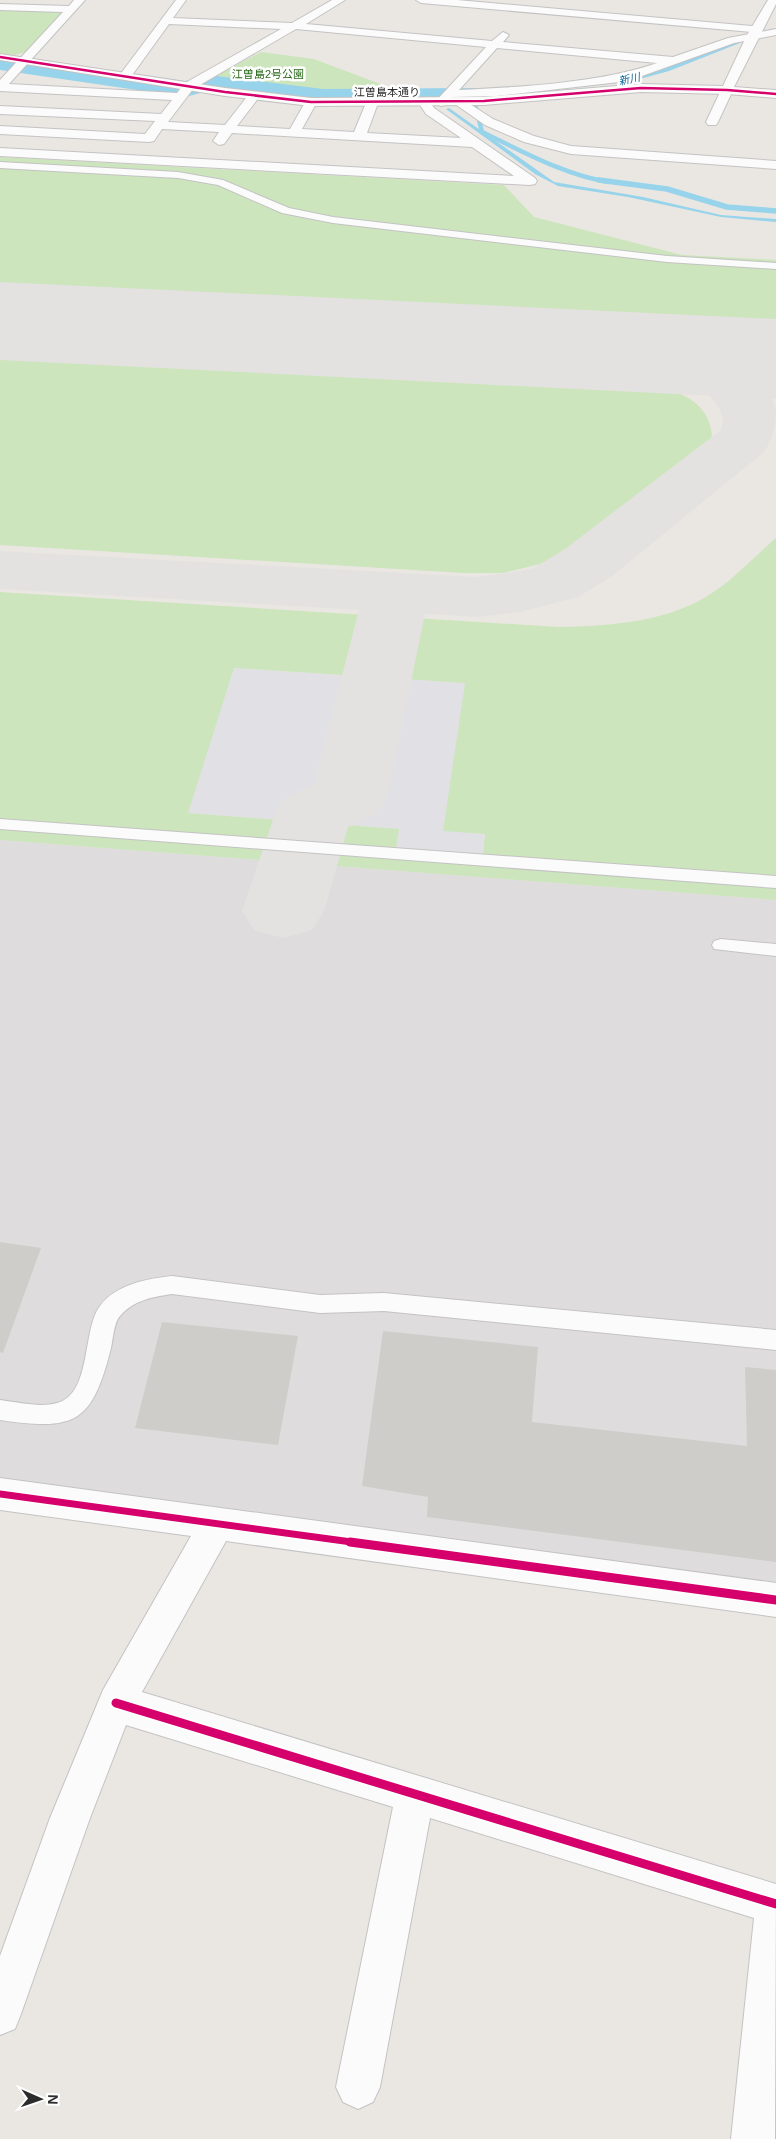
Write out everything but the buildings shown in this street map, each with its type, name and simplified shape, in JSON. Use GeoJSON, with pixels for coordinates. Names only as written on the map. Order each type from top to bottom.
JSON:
{"type":"FeatureCollection","features":[{"type":"Feature","properties":{"kind":"street"},"geometry":{"type":"LineString","coordinates":[[0,87],[80,0]]}},
{"type":"Feature","properties":{"kind":"street"},"geometry":{"type":"LineString","coordinates":[[126,75],[181,0]]}},
{"type":"Feature","properties":{"kind":"street"},"geometry":{"type":"LineString","coordinates":[[133,159],[188,86],[340,0]]}},
{"type":"Feature","properties":{"kind":"street"},"geometry":{"type":"LineString","coordinates":[[421,0],[637,19],[754,32],[776,32]]}},
{"type":"Feature","properties":{"kind":"street"},"geometry":{"type":"LineString","coordinates":[[712,122],[754,32],[773,0]]}},
{"type":"Feature","properties":{"kind":"street"},"geometry":{"type":"LineString","coordinates":[[637,19],[646,6]]}},
{"type":"Feature","properties":{"kind":"street"},"geometry":{"type":"LineString","coordinates":[[0,7],[72,9]]}},
{"type":"Feature","properties":{"kind":"street"},"geometry":{"type":"LineString","coordinates":[[444,98],[495,45],[525,9]]}},
{"type":"Feature","properties":{"kind":"street"},"geometry":{"type":"LineString","coordinates":[[166,21],[296,26],[677,61]]}},
{"type":"Feature","properties":{"kind":"street"},"geometry":{"type":"LineString","coordinates":[[444,98],[590,83],[628,77],[754,32]]}},
{"type":"Feature","properties":{"kind":"street","name":"江曽島本通り"},"geometry":{"type":"LineString","coordinates":[[0,57],[254,96],[311,102],[427,106],[444,98],[459,102],[641,88],[727,90],[776,94]]}},
{"type":"Feature","properties":{"kind":"street"},"geometry":{"type":"LineString","coordinates":[[0,87],[180,97]]}},
{"type":"Feature","properties":{"kind":"street"},"geometry":{"type":"LineString","coordinates":[[204,162],[254,96]]}},
{"type":"Feature","properties":{"kind":"street"},"geometry":{"type":"LineString","coordinates":[[272,157],[311,102]]}},
{"type":"Feature","properties":{"kind":"street"},"geometry":{"type":"LineString","coordinates":[[459,102],[489,122],[530,139],[571,150],[776,165]]}},
{"type":"Feature","properties":{"kind":"street"},"geometry":{"type":"LineString","coordinates":[[337,161],[354,136],[372,103]]}},
{"type":"Feature","properties":{"kind":"street"},"geometry":{"type":"LineString","coordinates":[[0,152],[204,162],[272,157],[402,164],[467,168],[530,181],[427,106],[415,139],[402,164]]}},
{"type":"Feature","properties":{"kind":"street"},"geometry":{"type":"LineString","coordinates":[[0,110],[161,121],[228,129],[476,142]]}},
{"type":"Feature","properties":{"kind":"street"},"geometry":{"type":"LineString","coordinates":[[0,130],[149,138]]}},
{"type":"Feature","properties":{"kind":"street"},"geometry":{"type":"LineString","coordinates":[[467,168],[476,142]]}},
{"type":"Feature","properties":{"kind":"street"},"geometry":{"type":"LineString","coordinates":[[0,1494],[776,1600]]}},
{"type":"Feature","properties":{"kind":"street"},"geometry":{"type":"LineString","coordinates":[[0,2014],[70,1818],[116,1703],[217,1523]]}},
{"type":"Feature","properties":{"kind":"street"},"geometry":{"type":"LineString","coordinates":[[116,1703],[776,1904],[753,2139]]}},
{"type":"Feature","properties":{"kind":"street"},"geometry":{"type":"LineString","coordinates":[[358,2087],[415,1794]]}},
{"type":"Feature","properties":{"kind":"lane"},"geometry":{"type":"LineString","coordinates":[[0,165],[178,175],[220,182],[286,211],[333,220],[668,259],[776,266]]}},
{"type":"Feature","properties":{"kind":"lane"},"geometry":{"type":"LineString","coordinates":[[0,824],[776,882]]}},
{"type":"Feature","properties":{"kind":"lane"},"geometry":{"type":"LineString","coordinates":[[720,945],[776,950]]}},
{"type":"Feature","properties":{"kind":"lane"},"geometry":{"type":"LineString","coordinates":[[0,1410],[36,1415],[58,1414],[74,1407],[85,1394],[91,1380],[108,1312],[124,1299],[144,1288],[172,1285],[320,1304],[384,1302],[776,1340]]}},
{"type":"Feature","properties":{"kind":"shaded area"},"geometry":{"type":"Polygon","coordinates":[[[234,668],[465,683],[444,830],[485,834],[483,854],[396,848],[399,829],[187,813],[234,668]]]}},
{"type":"Feature","properties":{"kind":"shaded area"},"geometry":{"type":"Polygon","coordinates":[[[0,840],[776,900],[776,1587],[0,1482],[0,840]]]}},
{"type":"Feature","properties":{"kind":"green space"},"geometry":{"type":"Polygon","coordinates":[[[0,9],[57,11],[62,14],[27,52],[14,55],[0,53],[0,9]]]}},
{"type":"Feature","properties":{"kind":"green space","name":"江曽島2号公園"},"geometry":{"type":"Polygon","coordinates":[[[261,52],[314,59],[420,99],[314,98],[266,94],[202,83],[261,52]]]}},
{"type":"Feature","properties":{"kind":"green space"},"geometry":{"type":"Polygon","coordinates":[[[0,157],[504,185],[534,217],[682,255],[776,260],[776,331],[0,294],[0,157]]]}},
{"type":"Feature","properties":{"kind":"green space"},"geometry":{"type":"Polygon","coordinates":[[[0,348],[639,381],[687,397],[704,412],[710,423],[712,437],[701,449],[567,551],[540,564],[503,573],[463,573],[0,545],[0,348]]]}},
{"type":"Feature","properties":{"kind":"green space"},"geometry":{"type":"Polygon","coordinates":[[[776,538],[776,900],[0,840],[0,592],[559,627],[599,625],[660,616],[698,601],[731,579],[776,538]],[[234,668],[188,813],[399,829],[396,848],[483,854],[485,834],[443,831],[465,683],[234,668]]]}},
{"type":"Feature","properties":{"kind":"water"},"geometry":{"type":"Polygon","coordinates":[[[734,42],[740,43],[669,71],[629,82],[470,97],[469,95],[648,73],[734,42]]]}},
{"type":"Feature","properties":{"kind":"water"},"geometry":{"type":"Polygon","coordinates":[[[237,87],[320,96],[424,98],[315,98],[233,89],[237,87]]]}},
{"type":"Feature","properties":{"kind":"water"},"geometry":{"type":"Polygon","coordinates":[[[449,108],[554,182],[643,197],[721,215],[776,219],[776,222],[721,217],[628,197],[558,186],[535,174],[446,109],[449,108]]]}},
{"type":"Feature","properties":{"kind":"waterway","name":"新川"},"geometry":{"type":"LineString","coordinates":[[0,62],[185,89],[208,83],[323,97],[473,96]]}},
{"type":"Feature","properties":{"kind":"waterway"},"geometry":{"type":"LineString","coordinates":[[477,96],[473,96],[482,132],[560,168],[593,179],[609,182]]}},
{"type":"Feature","properties":{"kind":"waterway"},"geometry":{"type":"LineString","coordinates":[[599,180],[667,189],[727,207],[776,211]]}},
{"type":"Feature","properties":{"kind":"taxiway"},"geometry":{"type":"LineString","coordinates":[[0,570],[477,597],[521,592],[555,583],[588,563],[744,440],[748,433],[751,426],[751,415],[746,404],[737,393],[715,375],[682,354]]}},
{"type":"Feature","properties":{"kind":"taxiway"},"geometry":{"type":"LineString","coordinates":[[283,911],[313,814],[349,797],[396,594]]}},
{"type":"Feature","properties":{"kind":"runway"},"geometry":{"type":"LineString","coordinates":[[0,321],[776,359]]}},
{"type":"Feature","properties":{"kind":"cycle path"},"geometry":{"type":"LineString","coordinates":[[0,57],[126,75],[225,92],[311,102],[484,101],[641,88],[727,90],[776,94]]}},
{"type":"Feature","properties":{"kind":"cycle path"},"geometry":{"type":"LineString","coordinates":[[0,1494],[776,1600]]}},
{"type":"Feature","properties":{"kind":"cycle path"},"geometry":{"type":"LineString","coordinates":[[116,1703],[776,1904]]}}]}
